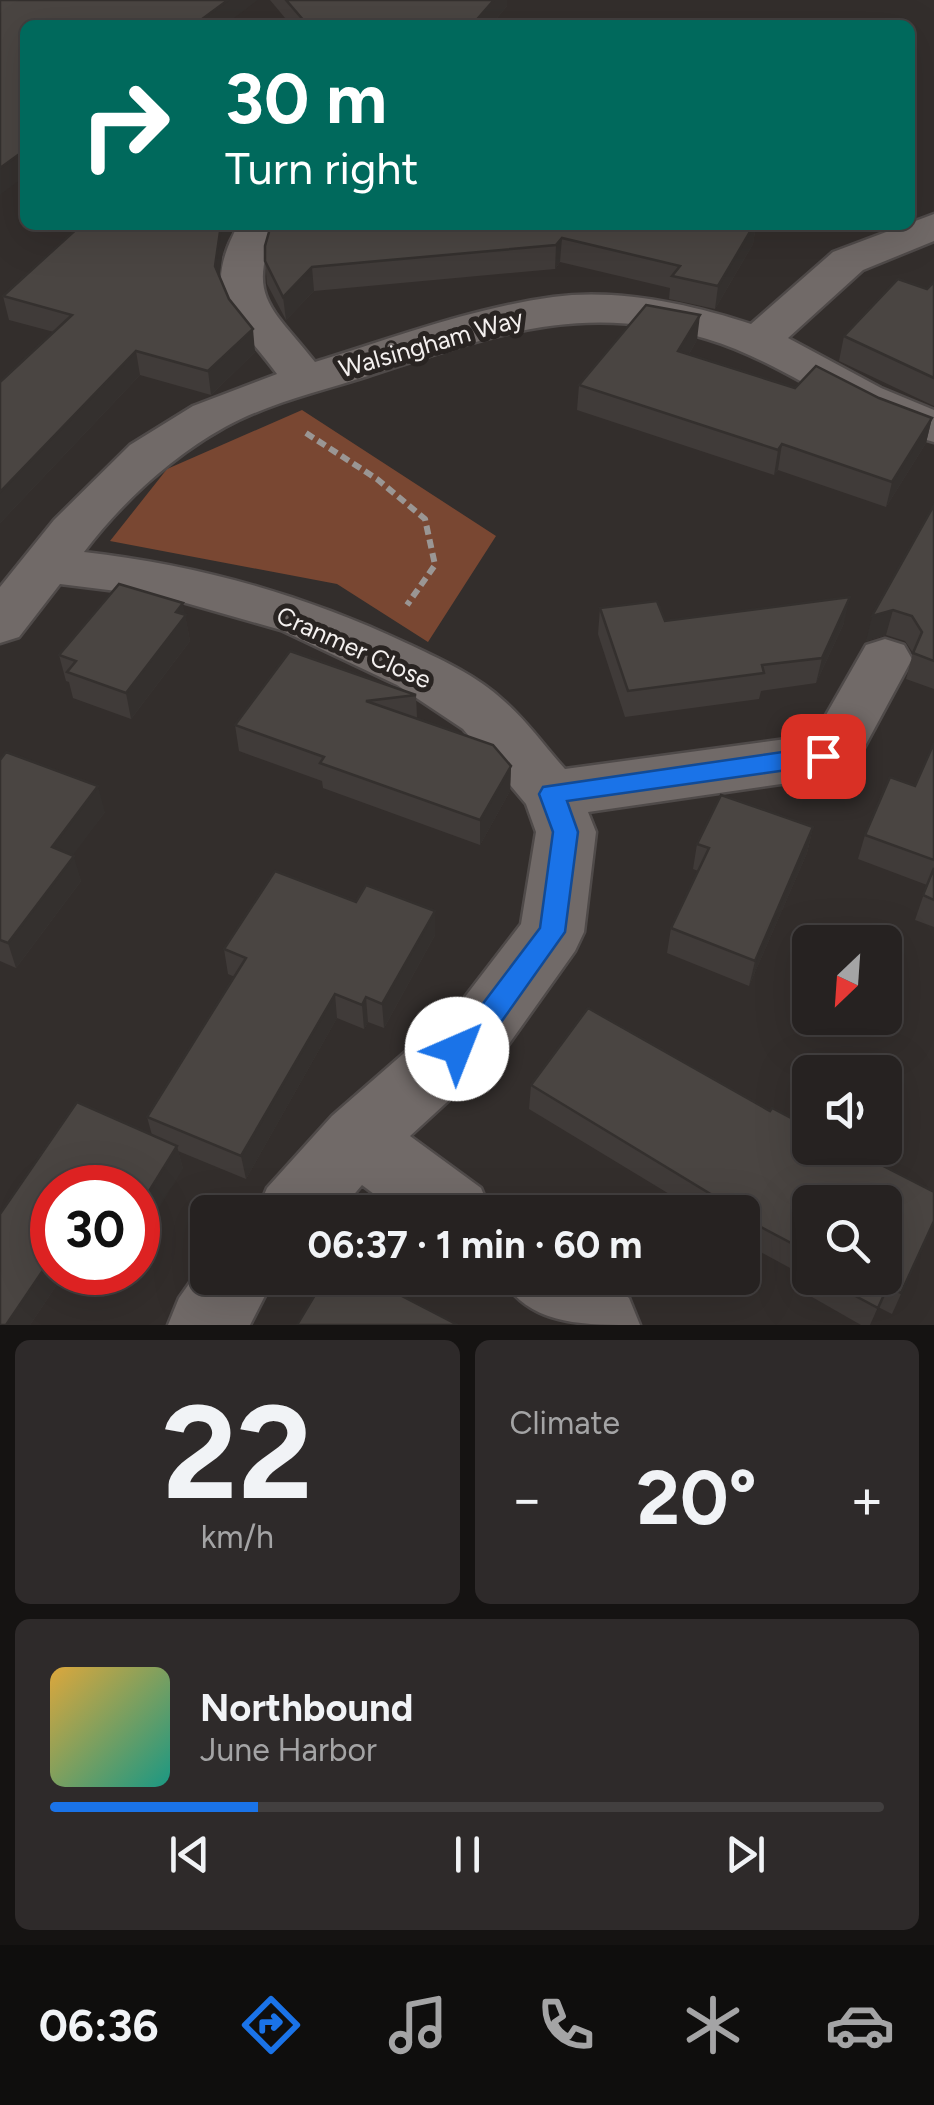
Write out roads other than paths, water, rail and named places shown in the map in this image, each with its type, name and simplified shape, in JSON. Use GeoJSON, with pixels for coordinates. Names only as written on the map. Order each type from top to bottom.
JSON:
{"type":"FeatureCollection","features":[{"type":"Feature","properties":{"kind":"street"},"geometry":{"type":"LineString","coordinates":[[758,341],[848,261],[934,226]]}},
{"type":"Feature","properties":{"kind":"street"},"geometry":{"type":"LineString","coordinates":[[256,230],[241,259],[242,297],[305,380]]}},
{"type":"Feature","properties":{"kind":"street","name":"Walsingham Way"},"geometry":{"type":"LineString","coordinates":[[0,624],[72,532],[147,456],[210,416],[305,380],[497,320],[558,309],[618,308],[673,316],[758,341],[865,398],[934,427]]}},
{"type":"Feature","properties":{"kind":"street","name":"Cranmer Close"},"geometry":{"type":"LineString","coordinates":[[48,566],[166,579],[300,617],[416,670],[483,714],[552,794],[566,832],[552,932],[482,1027],[357,1138],[308,1195]]}},
{"type":"Feature","properties":{"kind":"street"},"geometry":{"type":"LineString","coordinates":[[552,794],[823,756],[838,744],[885,659]]}},
{"type":"Feature","properties":{"kind":"street"},"geometry":{"type":"LineString","coordinates":[[357,1138],[432,1195]]}},
{"type":"Feature","properties":{"kind":"street"},"geometry":{"type":"LineString","coordinates":[[206,1325],[225,1295]]}},
{"type":"Feature","properties":{"kind":"street"},"geometry":{"type":"LineString","coordinates":[[561,1295],[602,1325]]}}]}
